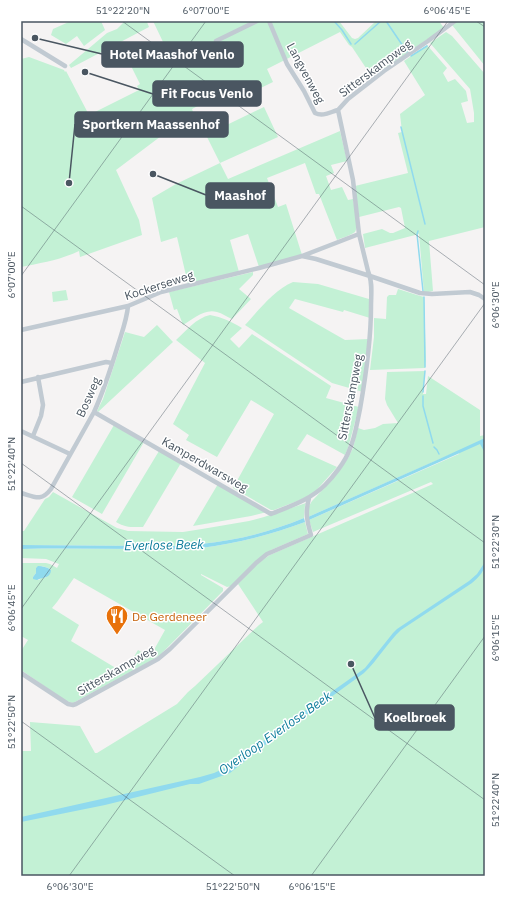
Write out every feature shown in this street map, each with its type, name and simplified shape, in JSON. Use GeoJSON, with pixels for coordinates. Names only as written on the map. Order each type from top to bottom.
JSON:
{"type":"FeatureCollection","features":[{"type":"Feature","properties":{"kind":"street"},"geometry":{"type":"LineString","coordinates":[[216,41],[257,21]]}},
{"type":"Feature","properties":{"kind":"street","name":"Langvenweg"},"geometry":{"type":"LineString","coordinates":[[269,21],[287,64],[304,91],[315,113],[322,115],[338,110]]}},
{"type":"Feature","properties":{"kind":"street","name":"Sitterskampweg"},"geometry":{"type":"LineString","coordinates":[[21,673],[68,704],[76,704],[158,659],[267,554],[311,535],[306,516],[306,508],[309,498],[326,484],[344,461],[355,432],[368,365],[371,327],[372,288],[360,234],[352,180],[338,110],[348,99],[384,70],[428,41],[454,21]]}},
{"type":"Feature","properties":{"kind":"street"},"geometry":{"type":"LineString","coordinates":[[21,38],[65,66]]}},
{"type":"Feature","properties":{"kind":"street","name":"Kockerseweg"},"geometry":{"type":"LineString","coordinates":[[21,330],[128,306],[161,292],[302,256],[360,234]]}},
{"type":"Feature","properties":{"kind":"street"},"geometry":{"type":"LineString","coordinates":[[302,256],[370,276],[420,293],[432,294],[470,292],[485,299]]}},
{"type":"Feature","properties":{"kind":"street","name":"Bosweg"},"geometry":{"type":"LineString","coordinates":[[21,494],[41,498],[51,489],[94,412],[112,363],[127,316],[128,306]]}},
{"type":"Feature","properties":{"kind":"street"},"geometry":{"type":"LineString","coordinates":[[21,382],[106,362],[112,363]]}},
{"type":"Feature","properties":{"kind":"street"},"geometry":{"type":"LineString","coordinates":[[33,436],[41,416],[43,405],[38,377]]}},
{"type":"Feature","properties":{"kind":"street","name":"Kamperdwarsweg"},"geometry":{"type":"LineString","coordinates":[[94,412],[271,514],[309,498]]}},
{"type":"Feature","properties":{"kind":"street"},"geometry":{"type":"LineString","coordinates":[[21,431],[70,454]]}},
{"type":"Feature","properties":{"kind":"green space"},"geometry":{"type":"Polygon","coordinates":[[[71,21],[101,21],[105,30],[84,46],[77,36],[66,44],[51,35],[53,29],[71,21]]]}},
{"type":"Feature","properties":{"kind":"green space"},"geometry":{"type":"Polygon","coordinates":[[[125,21],[147,22],[149,27],[71,68],[69,65],[107,33],[117,29],[125,21]]]}},
{"type":"Feature","properties":{"kind":"green space"},"geometry":{"type":"Polygon","coordinates":[[[153,21],[339,21],[352,38],[355,39],[376,21],[439,21],[444,28],[372,77],[340,32],[267,69],[273,82],[236,100],[230,89],[192,109],[193,112],[116,170],[139,220],[142,235],[80,257],[79,251],[58,259],[21,267],[21,59],[29,57],[64,70],[65,72],[66,71],[89,115],[139,90],[137,86],[140,84],[128,60],[148,51],[149,52],[164,44],[153,21]]]}},
{"type":"Feature","properties":{"kind":"green space"},"geometry":{"type":"Polygon","coordinates":[[[458,21],[485,21],[485,66],[452,25],[458,21]]]}},
{"type":"Feature","properties":{"kind":"green space"},"geometry":{"type":"Polygon","coordinates":[[[446,32],[452,36],[485,74],[485,227],[429,241],[433,291],[424,293],[419,234],[365,248],[363,234],[382,229],[393,233],[405,228],[401,208],[399,207],[359,217],[355,186],[408,173],[398,133],[402,132],[400,114],[425,95],[404,61],[427,45],[447,68],[443,73],[448,82],[455,79],[466,91],[468,101],[461,103],[467,123],[474,122],[470,89],[430,43],[446,32]]]}},
{"type":"Feature","properties":{"kind":"green space"},"geometry":{"type":"Polygon","coordinates":[[[264,107],[278,137],[220,163],[206,135],[264,107]]]}},
{"type":"Feature","properties":{"kind":"green space"},"geometry":{"type":"Polygon","coordinates":[[[340,131],[347,161],[331,165],[334,173],[326,176],[331,190],[342,187],[348,200],[353,199],[356,221],[355,232],[337,240],[319,194],[316,194],[305,163],[267,178],[278,207],[286,204],[302,255],[259,267],[248,234],[230,240],[239,272],[188,284],[177,237],[161,242],[152,198],[176,184],[220,163],[228,179],[340,131]]]}},
{"type":"Feature","properties":{"kind":"green space"},"geometry":{"type":"Polygon","coordinates":[[[253,272],[253,275],[239,289],[251,299],[232,319],[213,311],[199,315],[183,325],[177,309],[174,310],[169,292],[253,272]]]}},
{"type":"Feature","properties":{"kind":"green space"},"geometry":{"type":"Polygon","coordinates":[[[293,282],[318,284],[369,299],[370,318],[344,310],[343,312],[295,299],[289,308],[345,340],[369,339],[363,392],[332,383],[245,325],[273,295],[286,285],[293,282]]]}},
{"type":"Feature","properties":{"kind":"green space"},"geometry":{"type":"Polygon","coordinates":[[[398,289],[424,297],[425,368],[370,370],[374,337],[374,318],[386,319],[387,297],[389,295],[396,295],[398,289]]]}},
{"type":"Feature","properties":{"kind":"green space"},"geometry":{"type":"Polygon","coordinates":[[[66,290],[68,300],[53,302],[52,292],[66,290]]]}},
{"type":"Feature","properties":{"kind":"green space"},"geometry":{"type":"Polygon","coordinates":[[[210,315],[227,320],[242,328],[230,339],[239,348],[252,334],[331,386],[326,398],[359,407],[345,455],[307,434],[297,449],[337,467],[314,493],[300,500],[271,510],[233,488],[274,414],[251,400],[217,457],[186,440],[189,435],[173,424],[205,363],[176,340],[200,319],[210,315]]]}},
{"type":"Feature","properties":{"kind":"green space"},"geometry":{"type":"Polygon","coordinates":[[[157,325],[173,342],[98,412],[97,411],[103,399],[125,332],[144,337],[157,325]]]}},
{"type":"Feature","properties":{"kind":"green space"},"geometry":{"type":"Polygon","coordinates":[[[425,371],[423,394],[426,394],[428,376],[480,410],[480,436],[485,435],[485,438],[483,439],[485,441],[485,876],[21,876],[21,751],[31,751],[30,722],[80,726],[95,753],[97,753],[177,704],[263,622],[238,584],[255,566],[270,555],[433,484],[431,482],[313,532],[309,520],[459,454],[458,451],[308,517],[309,506],[312,501],[331,481],[348,458],[353,448],[358,428],[364,430],[375,428],[383,424],[398,423],[385,399],[387,372],[425,371]]]}},
{"type":"Feature","properties":{"kind":"green space"},"geometry":{"type":"Polygon","coordinates":[[[114,425],[144,442],[102,514],[72,497],[114,425]]]}},
{"type":"Feature","properties":{"kind":"green space"},"geometry":{"type":"Polygon","coordinates":[[[159,451],[181,463],[143,527],[126,526],[116,522],[159,451]]]}},
{"type":"Feature","properties":{"kind":"green space"},"geometry":{"type":"Polygon","coordinates":[[[218,484],[267,512],[193,526],[218,484]]]}},
{"type":"Feature","properties":{"kind":"green space"},"geometry":{"type":"Polygon","coordinates":[[[53,492],[117,528],[128,531],[183,532],[249,521],[306,503],[304,518],[241,538],[215,542],[172,546],[21,545],[21,531],[24,531],[45,499],[53,492]]]}},
{"type":"Feature","properties":{"kind":"green space"},"geometry":{"type":"Polygon","coordinates":[[[305,522],[308,534],[271,550],[231,586],[227,587],[201,574],[223,588],[223,591],[168,647],[160,655],[149,662],[73,703],[66,701],[21,670],[21,651],[28,640],[21,636],[21,565],[22,563],[46,563],[57,568],[59,564],[46,559],[21,558],[21,549],[194,549],[241,541],[305,522]],[[42,566],[36,568],[36,573],[33,577],[39,580],[41,578],[45,578],[51,570],[42,566]],[[74,578],[52,608],[79,625],[71,641],[124,673],[138,650],[150,657],[165,630],[74,578]]]}},
{"type":"Feature","properties":{"kind":"water"},"geometry":{"type":"Polygon","coordinates":[[[485,438],[483,443],[485,453],[480,444],[309,520],[308,517],[485,438]]]}},
{"type":"Feature","properties":{"kind":"water"},"geometry":{"type":"Polygon","coordinates":[[[304,518],[305,522],[267,535],[228,544],[201,548],[21,549],[21,545],[194,545],[254,535],[304,518]]]}},
{"type":"Feature","properties":{"kind":"water","name":"Overloop Everlose Beek"},"geometry":{"type":"Polygon","coordinates":[[[485,562],[483,571],[475,581],[401,630],[364,673],[261,748],[230,773],[199,784],[190,784],[105,805],[21,822],[21,817],[200,777],[225,768],[365,668],[397,629],[469,581],[477,574],[485,562]]]}},
{"type":"Feature","properties":{"kind":"water"},"geometry":{"type":"Polygon","coordinates":[[[38,566],[51,570],[50,575],[37,580],[33,579],[38,566]]]}},
{"type":"Feature","properties":{"kind":"waterway"},"geometry":{"type":"LineString","coordinates":[[334,21],[351,44]]}},
{"type":"Feature","properties":{"kind":"waterway"},"geometry":{"type":"LineString","coordinates":[[355,44],[381,21]]}},
{"type":"Feature","properties":{"kind":"waterway"},"geometry":{"type":"LineString","coordinates":[[386,21],[407,52]]}},
{"type":"Feature","properties":{"kind":"waterway"},"geometry":{"type":"LineString","coordinates":[[411,56],[427,46]]}},
{"type":"Feature","properties":{"kind":"waterway"},"geometry":{"type":"LineString","coordinates":[[401,127],[425,224]]}},
{"type":"Feature","properties":{"kind":"waterway"},"geometry":{"type":"LineString","coordinates":[[418,231],[417,234],[423,291]]}},
{"type":"Feature","properties":{"kind":"waterway"},"geometry":{"type":"LineString","coordinates":[[424,297],[425,367]]}},
{"type":"Feature","properties":{"kind":"waterway"},"geometry":{"type":"LineString","coordinates":[[423,392],[425,371]]}},
{"type":"Feature","properties":{"kind":"waterway"},"geometry":{"type":"LineString","coordinates":[[423,396],[423,406],[433,443]]}},
{"type":"Feature","properties":{"kind":"waterway"},"geometry":{"type":"LineString","coordinates":[[434,447],[439,454]]}},
{"type":"Feature","properties":{"kind":"place","name":"Hotel Maashof Venlo"},"geometry":{"type":"Point","coordinates":[35,38]}},
{"type":"Feature","properties":{"kind":"place","name":"Fit Focus Venlo"},"geometry":{"type":"Point","coordinates":[85,72]}},
{"type":"Feature","properties":{"kind":"place","name":"Maashof"},"geometry":{"type":"Point","coordinates":[153,174]}},
{"type":"Feature","properties":{"kind":"place","name":"Sportkern Maassenhof"},"geometry":{"type":"Point","coordinates":[69,183]}},
{"type":"Feature","properties":{"kind":"place","name":"De Gerdeneer"},"geometry":{"type":"Point","coordinates":[117,636]}},
{"type":"Feature","properties":{"kind":"place","name":"Koelbroek"},"geometry":{"type":"Point","coordinates":[351,664]}},
{"type":"Feature","properties":{"kind":"water label","name":"Everlose Beek"},"geometry":{"type":"Point","coordinates":[164,545]}}]}
